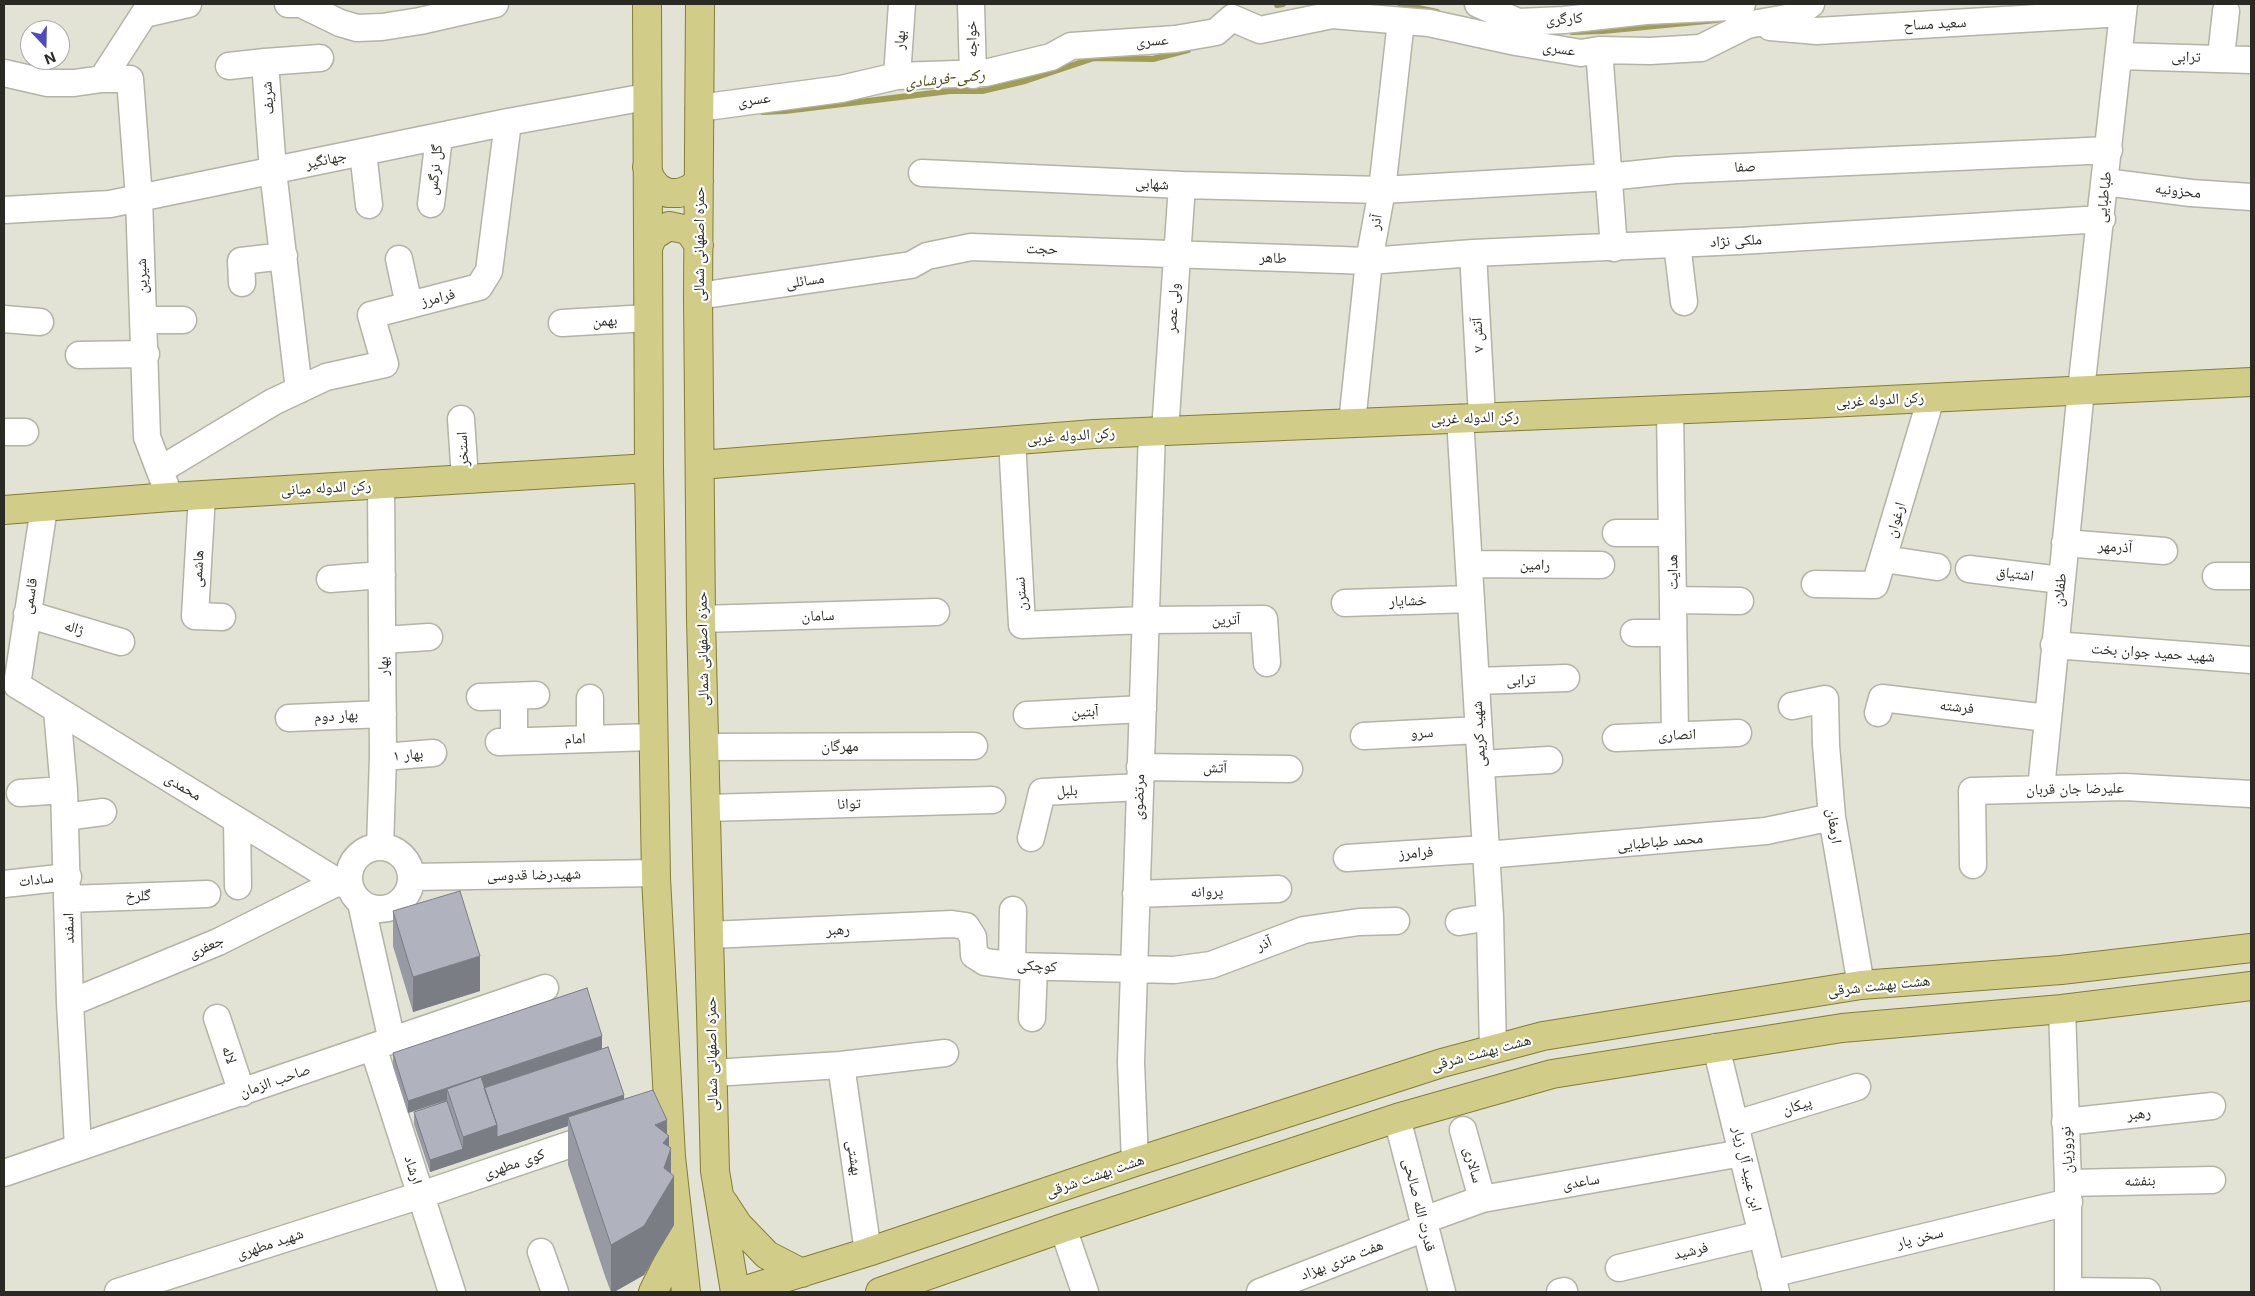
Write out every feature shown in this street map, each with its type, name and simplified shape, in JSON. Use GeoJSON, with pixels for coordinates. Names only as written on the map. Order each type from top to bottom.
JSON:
{"type":"FeatureCollection","features":[{"type":"Feature","properties":{"kind":"main road"},"geometry":{"type":"LineString","coordinates":[[648,4],[646,97],[648,468],[656,873],[670,1142],[686,1292]]}},
{"type":"Feature","properties":{"kind":"main road","name":"حمزه اصفهانی شمالی"},"geometry":{"type":"LineString","coordinates":[[700,4],[698,296],[701,619],[706,747],[714,1139],[715,1171],[735,1292]]}},
{"type":"Feature","properties":{"kind":"main road"},"geometry":{"type":"LineString","coordinates":[[647,167],[650,178],[658,188],[668,193],[680,193],[690,189],[699,181]]}},
{"type":"Feature","properties":{"kind":"main road"},"geometry":{"type":"LineString","coordinates":[[648,244],[653,236],[669,226],[688,230],[699,245]]}},
{"type":"Feature","properties":{"kind":"main road","name":"رکن الدوله غربی"},"geometry":{"type":"LineString","coordinates":[[700,465],[1012,440],[1158,431],[1670,410],[2251,382]]}},
{"type":"Feature","properties":{"kind":"main road","name":"رکن الدوله میانی"},"geometry":{"type":"LineString","coordinates":[[4,510],[170,497],[648,468]]}},
{"type":"Feature","properties":{"kind":"main road","name":"هشت بهشت شرقی"},"geometry":{"type":"LineString","coordinates":[[740,1292],[868,1252],[1135,1162],[1442,1063],[1543,1036],[1862,986],[2061,970],[2251,948]]}},
{"type":"Feature","properties":{"kind":"main road"},"geometry":{"type":"LineString","coordinates":[[880,1292],[1063,1228],[1397,1118],[1552,1074],[1842,1028],[2062,1009],[2251,986]]}},
{"type":"Feature","properties":{"kind":"main road"},"geometry":{"type":"LineString","coordinates":[[670,1142],[678,1150],[690,1152],[706,1146],[714,1139]]}},
{"type":"Feature","properties":{"kind":"main road"},"geometry":{"type":"LineString","coordinates":[[719,1196],[738,1225],[760,1249],[767,1255],[802,1273]]}},
{"type":"Feature","properties":{"kind":"main road"},"geometry":{"type":"LineString","coordinates":[[653,1292],[679,1240]]}},
{"type":"Feature","properties":{"kind":"street"},"geometry":{"type":"LineString","coordinates":[[4,73],[48,83],[74,83],[102,79],[145,9],[188,4]]}},
{"type":"Feature","properties":{"kind":"street"},"geometry":{"type":"LineString","coordinates":[[288,4],[301,4],[340,23],[358,28],[382,27],[420,21],[495,4]]}},
{"type":"Feature","properties":{"kind":"street","name":"بهار"},"geometry":{"type":"LineString","coordinates":[[897,76],[902,4]]}},
{"type":"Feature","properties":{"kind":"street","name":"خواجه"},"geometry":{"type":"LineString","coordinates":[[971,4],[973,75]]}},
{"type":"Feature","properties":{"kind":"street","name":"کارگری"},"geometry":{"type":"LineString","coordinates":[[1478,4],[1564,20],[1646,11],[1731,7],[1745,14],[1792,17],[1811,4]]}},
{"type":"Feature","properties":{"kind":"street","name":"عسری"},"geometry":{"type":"LineString","coordinates":[[699,108],[841,89],[897,76],[973,75],[1051,57],[1071,46],[1176,39],[1216,32],[1236,8],[1260,30],[1332,15],[1429,23],[1516,42],[1581,53],[1599,50]]}},
{"type":"Feature","properties":{"kind":"street","name":"سعید مساح"},"geometry":{"type":"LineString","coordinates":[[1745,14],[1817,31],[2124,8]]}},
{"type":"Feature","properties":{"kind":"street","name":"طباطبایی"},"geometry":{"type":"LineString","coordinates":[[2081,390],[2102,219],[2124,8]]}},
{"type":"Feature","properties":{"kind":"street"},"geometry":{"type":"LineString","coordinates":[[2221,57],[2226,11]]}},
{"type":"Feature","properties":{"kind":"street","name":"کارگری"},"geometry":{"type":"LineString","coordinates":[[1599,50],[1650,51],[1701,48],[1745,14]]}},
{"type":"Feature","properties":{"kind":"street","name":"آذر"},"geometry":{"type":"LineString","coordinates":[[1352,423],[1369,260],[1382,190],[1401,21]]}},
{"type":"Feature","properties":{"kind":"street"},"geometry":{"type":"LineString","coordinates":[[1599,50],[1614,248]]}},
{"type":"Feature","properties":{"kind":"street","name":"ترابی"},"geometry":{"type":"LineString","coordinates":[[2120,56],[2221,57],[2251,60]]}},
{"type":"Feature","properties":{"kind":"street"},"geometry":{"type":"LineString","coordinates":[[265,62],[320,58]]}},
{"type":"Feature","properties":{"kind":"street","name":"شریف"},"geometry":{"type":"LineString","coordinates":[[229,66],[265,62],[274,170]]}},
{"type":"Feature","properties":{"kind":"street","name":"شیرین"},"geometry":{"type":"LineString","coordinates":[[102,79],[130,79],[139,198],[146,354],[147,437],[170,497]]}},
{"type":"Feature","properties":{"kind":"street","name":"جهانگیر"},"geometry":{"type":"LineString","coordinates":[[4,210],[110,204],[508,122],[646,97]]}},
{"type":"Feature","properties":{"kind":"street","name":"فرامرز"},"geometry":{"type":"LineString","coordinates":[[160,470],[273,402],[326,377],[385,364],[371,314],[479,287],[489,271],[508,122]]}},
{"type":"Feature","properties":{"kind":"street","name":"گل نرگس"},"geometry":{"type":"LineString","coordinates":[[431,204],[439,137]]}},
{"type":"Feature","properties":{"kind":"street","name":"صفا"},"geometry":{"type":"LineString","coordinates":[[1382,190],[1676,170],[2109,150]]}},
{"type":"Feature","properties":{"kind":"street"},"geometry":{"type":"LineString","coordinates":[[363,152],[369,204]]}},
{"type":"Feature","properties":{"kind":"street"},"geometry":{"type":"LineString","coordinates":[[274,170],[299,390]]}},
{"type":"Feature","properties":{"kind":"street","name":"شهابی"},"geometry":{"type":"LineString","coordinates":[[922,173],[1182,185],[1382,190]]}},
{"type":"Feature","properties":{"kind":"street","name":"محزونیه"},"geometry":{"type":"LineString","coordinates":[[2105,182],[2191,193],[2251,197]]}},
{"type":"Feature","properties":{"kind":"street","name":"ولی عصر"},"geometry":{"type":"LineString","coordinates":[[1158,431],[1177,255],[1182,185]]}},
{"type":"Feature","properties":{"kind":"street","name":"ملکی نژاد"},"geometry":{"type":"LineString","coordinates":[[1369,260],[1473,253],[1614,248],[2102,219]]}},
{"type":"Feature","properties":{"kind":"street"},"geometry":{"type":"LineString","coordinates":[[1677,244],[1684,302]]}},
{"type":"Feature","properties":{"kind":"street","name":"حجت"},"geometry":{"type":"LineString","coordinates":[[911,266],[927,256],[971,247],[1177,255]]}},
{"type":"Feature","properties":{"kind":"street","name":"آتش ۷"},"geometry":{"type":"LineString","coordinates":[[1471,418],[1473,253]]}},
{"type":"Feature","properties":{"kind":"street","name":"طاهر"},"geometry":{"type":"LineString","coordinates":[[1177,255],[1369,260]]}},
{"type":"Feature","properties":{"kind":"street"},"geometry":{"type":"LineString","coordinates":[[242,283],[241,261],[284,256]]}},
{"type":"Feature","properties":{"kind":"street"},"geometry":{"type":"LineString","coordinates":[[399,259],[409,305]]}},
{"type":"Feature","properties":{"kind":"street","name":"مسائلی"},"geometry":{"type":"LineString","coordinates":[[698,296],[911,266]]}},
{"type":"Feature","properties":{"kind":"street","name":"بهمن"},"geometry":{"type":"LineString","coordinates":[[562,323],[648,318]]}},
{"type":"Feature","properties":{"kind":"street"},"geometry":{"type":"LineString","coordinates":[[4,319],[40,322]]}},
{"type":"Feature","properties":{"kind":"street"},"geometry":{"type":"LineString","coordinates":[[144,320],[183,320]]}},
{"type":"Feature","properties":{"kind":"street"},"geometry":{"type":"LineString","coordinates":[[80,355],[146,354]]}},
{"type":"Feature","properties":{"kind":"street","name":"طفلان"},"geometry":{"type":"LineString","coordinates":[[2041,789],[2081,390]]}},
{"type":"Feature","properties":{"kind":"street","name":"ارغوان"},"geometry":{"type":"LineString","coordinates":[[1815,584],[1875,585],[1931,398]]}},
{"type":"Feature","properties":{"kind":"street","name":"هدایت"},"geometry":{"type":"LineString","coordinates":[[1670,410],[1675,734]]}},
{"type":"Feature","properties":{"kind":"street","name":"شهید کریمی"},"geometry":{"type":"LineString","coordinates":[[1471,418],[1469,564],[1490,917],[1493,1049]]}},
{"type":"Feature","properties":{"kind":"street","name":"استخر"},"geometry":{"type":"LineString","coordinates":[[461,419],[465,479]]}},
{"type":"Feature","properties":{"kind":"street","name":"مرتضوی"},"geometry":{"type":"LineString","coordinates":[[1135,1162],[1131,1062],[1136,894],[1145,620],[1158,431]]}},
{"type":"Feature","properties":{"kind":"street","name":"نسترن"},"geometry":{"type":"LineString","coordinates":[[1012,440],[1022,625],[1145,620]]}},
{"type":"Feature","properties":{"kind":"street","name":"بهار"},"geometry":{"type":"LineString","coordinates":[[380,847],[384,757],[381,484]]}},
{"type":"Feature","properties":{"kind":"street","name":"هاشمی"},"geometry":{"type":"LineString","coordinates":[[202,495],[195,616],[222,617]]}},
{"type":"Feature","properties":{"kind":"street","name":"قاسمی"},"geometry":{"type":"LineString","coordinates":[[10,685],[27,614],[44,508]]}},
{"type":"Feature","properties":{"kind":"street"},"geometry":{"type":"LineString","coordinates":[[1616,533],[1672,533]]}},
{"type":"Feature","properties":{"kind":"street","name":"آذرمهر"},"geometry":{"type":"LineString","coordinates":[[2065,543],[2164,551]]}},
{"type":"Feature","properties":{"kind":"street"},"geometry":{"type":"LineString","coordinates":[[1884,559],[1937,567]]}},
{"type":"Feature","properties":{"kind":"street","name":"رامین"},"geometry":{"type":"LineString","coordinates":[[1469,564],[1601,565]]}},
{"type":"Feature","properties":{"kind":"street","name":"اشتیاق"},"geometry":{"type":"LineString","coordinates":[[1968,569],[2061,580]]}},
{"type":"Feature","properties":{"kind":"street"},"geometry":{"type":"LineString","coordinates":[[330,579],[382,575]]}},
{"type":"Feature","properties":{"kind":"street"},"geometry":{"type":"LineString","coordinates":[[2216,576],[2251,576]]}},
{"type":"Feature","properties":{"kind":"street","name":"خشایار"},"geometry":{"type":"LineString","coordinates":[[1345,604],[1471,599]]}},
{"type":"Feature","properties":{"kind":"street"},"geometry":{"type":"LineString","coordinates":[[1673,600],[1740,601]]}},
{"type":"Feature","properties":{"kind":"street","name":"سامان"},"geometry":{"type":"LineString","coordinates":[[701,619],[936,612]]}},
{"type":"Feature","properties":{"kind":"street","name":"ژاله"},"geometry":{"type":"LineString","coordinates":[[27,614],[121,642]]}},
{"type":"Feature","properties":{"kind":"street","name":"آترین"},"geometry":{"type":"LineString","coordinates":[[1145,620],[1264,619],[1267,663]]}},
{"type":"Feature","properties":{"kind":"street"},"geometry":{"type":"LineString","coordinates":[[1634,634],[1674,633]]}},
{"type":"Feature","properties":{"kind":"street"},"geometry":{"type":"LineString","coordinates":[[383,640],[430,637]]}},
{"type":"Feature","properties":{"kind":"street","name":"شهید حمید جوان بخت"},"geometry":{"type":"LineString","coordinates":[[2054,645],[2251,660]]}},
{"type":"Feature","properties":{"kind":"street","name":"ترابی"},"geometry":{"type":"LineString","coordinates":[[1476,681],[1566,678]]}},
{"type":"Feature","properties":{"kind":"street","name":"محمدی"},"geometry":{"type":"LineString","coordinates":[[10,685],[57,710],[350,891]]}},
{"type":"Feature","properties":{"kind":"street","name":"امام"},"geometry":{"type":"LineString","coordinates":[[480,697],[525,695],[506,741],[652,737]]}},
{"type":"Feature","properties":{"kind":"street"},"geometry":{"type":"LineString","coordinates":[[590,698],[590,738]]}},
{"type":"Feature","properties":{"kind":"street","name":"فرشته"},"geometry":{"type":"LineString","coordinates":[[1878,713],[1882,698],[2047,718]]}},
{"type":"Feature","properties":{"kind":"street","name":"ارمغان"},"geometry":{"type":"LineString","coordinates":[[1792,706],[1825,699],[1826,745],[1832,817],[1862,986]]}},
{"type":"Feature","properties":{"kind":"street","name":"آبتین"},"geometry":{"type":"LineString","coordinates":[[1027,715],[1143,709]]}},
{"type":"Feature","properties":{"kind":"street","name":"اسفند"},"geometry":{"type":"LineString","coordinates":[[57,710],[64,790],[70,1003],[78,1147]]}},
{"type":"Feature","properties":{"kind":"street","name":"بهار دوم"},"geometry":{"type":"LineString","coordinates":[[289,718],[383,714]]}},
{"type":"Feature","properties":{"kind":"street","name":"سرو"},"geometry":{"type":"LineString","coordinates":[[1364,736],[1479,730]]}},
{"type":"Feature","properties":{"kind":"street","name":"انصاری"},"geometry":{"type":"LineString","coordinates":[[1616,738],[1675,734],[1738,734]]}},
{"type":"Feature","properties":{"kind":"street","name":"مهرگان"},"geometry":{"type":"LineString","coordinates":[[706,747],[974,746]]}},
{"type":"Feature","properties":{"kind":"street","name":"بهار ۱"},"geometry":{"type":"LineString","coordinates":[[384,757],[434,753]]}},
{"type":"Feature","properties":{"kind":"street"},"geometry":{"type":"LineString","coordinates":[[1481,764],[1549,760]]}},
{"type":"Feature","properties":{"kind":"street","name":"آتش"},"geometry":{"type":"LineString","coordinates":[[1140,777],[1289,769]]}},
{"type":"Feature","properties":{"kind":"street","name":"بلبل"},"geometry":{"type":"LineString","coordinates":[[1031,838],[1042,792],[1140,777]]}},
{"type":"Feature","properties":{"kind":"street","name":"علیرضا جان قربان"},"geometry":{"type":"LineString","coordinates":[[1973,865],[1972,791],[2125,787],[2251,794]]}},
{"type":"Feature","properties":{"kind":"street"},"geometry":{"type":"LineString","coordinates":[[20,793],[64,790]]}},
{"type":"Feature","properties":{"kind":"street","name":"توانا"},"geometry":{"type":"LineString","coordinates":[[706,808],[992,800]]}},
{"type":"Feature","properties":{"kind":"street"},"geometry":{"type":"LineString","coordinates":[[65,818],[103,812]]}},
{"type":"Feature","properties":{"kind":"street","name":"محمد طباطبایی"},"geometry":{"type":"LineString","coordinates":[[1486,852],[1766,831],[1832,817]]}},
{"type":"Feature","properties":{"kind":"street"},"geometry":{"type":"LineString","coordinates":[[237,820],[238,886]]}},
{"type":"Feature","properties":{"kind":"street"},"geometry":{"type":"LineString","coordinates":[[380,847],[398,852],[410,868],[411,877],[405,896],[398,903],[380,909],[350,891],[350,868],[355,860],[362,853],[380,847]]}},
{"type":"Feature","properties":{"kind":"street","name":"فرامرز"},"geometry":{"type":"LineString","coordinates":[[1346,858],[1486,852]]}},
{"type":"Feature","properties":{"kind":"street","name":"شهیدرضا قدوسی"},"geometry":{"type":"LineString","coordinates":[[411,877],[656,873]]}},
{"type":"Feature","properties":{"kind":"street","name":"سادات"},"geometry":{"type":"LineString","coordinates":[[4,884],[68,888]]}},
{"type":"Feature","properties":{"kind":"street","name":"گلرخ"},"geometry":{"type":"LineString","coordinates":[[68,888],[207,894]]}},
{"type":"Feature","properties":{"kind":"street","name":"پروانه"},"geometry":{"type":"LineString","coordinates":[[1136,894],[1278,889]]}},
{"type":"Feature","properties":{"kind":"street","name":"جعفری"},"geometry":{"type":"LineString","coordinates":[[70,1003],[218,942],[350,891]]}},
{"type":"Feature","properties":{"kind":"street","name":"ارشاد"},"geometry":{"type":"LineString","coordinates":[[350,891],[362,913],[382,1044],[421,1195],[452,1292]]}},
{"type":"Feature","properties":{"kind":"street"},"geometry":{"type":"LineString","coordinates":[[1013,910],[1032,1018]]}},
{"type":"Feature","properties":{"kind":"street"},"geometry":{"type":"LineString","coordinates":[[1459,922],[1490,917]]}},
{"type":"Feature","properties":{"kind":"street","name":"آذر"},"geometry":{"type":"LineString","coordinates":[[1134,968],[1174,970],[1211,965],[1304,930],[1360,922],[1396,921]]}},
{"type":"Feature","properties":{"kind":"street","name":"رهبر"},"geometry":{"type":"LineString","coordinates":[[710,935],[966,926]]}},
{"type":"Feature","properties":{"kind":"street","name":"کوچکی"},"geometry":{"type":"LineString","coordinates":[[966,926],[973,937],[974,955],[984,962],[999,965],[1134,968]]}},
{"type":"Feature","properties":{"kind":"street","name":"صاحب الزمان"},"geometry":{"type":"LineString","coordinates":[[4,1173],[545,988]]}},
{"type":"Feature","properties":{"kind":"street","name":"نوروزیان"},"geometry":{"type":"LineString","coordinates":[[2062,1009],[2068,1193],[2068,1291]]}},
{"type":"Feature","properties":{"kind":"street","name":"لاله"},"geometry":{"type":"LineString","coordinates":[[217,1018],[242,1093]]}},
{"type":"Feature","properties":{"kind":"street","name":"ابن عبید آل زیار"},"geometry":{"type":"LineString","coordinates":[[1716,1047],[1774,1283]]}},
{"type":"Feature","properties":{"kind":"street"},"geometry":{"type":"LineString","coordinates":[[713,1073],[841,1064],[945,1053]]}},
{"type":"Feature","properties":{"kind":"street","name":"بهشتی"},"geometry":{"type":"LineString","coordinates":[[841,1064],[868,1252]]}},
{"type":"Feature","properties":{"kind":"street","name":"پیکان"},"geometry":{"type":"LineString","coordinates":[[1736,1124],[1857,1087]]}},
{"type":"Feature","properties":{"kind":"street","name":"رهبر"},"geometry":{"type":"LineString","coordinates":[[2065,1122],[2212,1106]]}},
{"type":"Feature","properties":{"kind":"street","name":"قدرت الله صالحی"},"geometry":{"type":"LineString","coordinates":[[1397,1118],[1442,1292]]}},
{"type":"Feature","properties":{"kind":"street","name":"سالاری"},"geometry":{"type":"LineString","coordinates":[[1463,1130],[1482,1199]]}},
{"type":"Feature","properties":{"kind":"street","name":"کوی مطهری"},"geometry":{"type":"LineString","coordinates":[[421,1195],[606,1132]]}},
{"type":"Feature","properties":{"kind":"street","name":"ساعدی"},"geometry":{"type":"LineString","coordinates":[[1424,1224],[1482,1199],[1742,1153]]}},
{"type":"Feature","properties":{"kind":"street","name":"بنفشه"},"geometry":{"type":"LineString","coordinates":[[2068,1193],[2212,1180]]}},
{"type":"Feature","properties":{"kind":"street","name":"سخن یار"},"geometry":{"type":"LineString","coordinates":[[1774,1283],[2068,1193]]}},
{"type":"Feature","properties":{"kind":"street","name":"شهید مطهری"},"geometry":{"type":"LineString","coordinates":[[118,1292],[421,1195]]}},
{"type":"Feature","properties":{"kind":"street","name":"هفت متری بهزاد"},"geometry":{"type":"LineString","coordinates":[[1260,1292],[1424,1224]]}},
{"type":"Feature","properties":{"kind":"street"},"geometry":{"type":"LineString","coordinates":[[1063,1228],[1085,1292]]}},
{"type":"Feature","properties":{"kind":"street","name":"فرشید"},"geometry":{"type":"LineString","coordinates":[[1619,1268],[1762,1234]]}},
{"type":"Feature","properties":{"kind":"street"},"geometry":{"type":"LineString","coordinates":[[541,1252],[555,1292]]}},
{"type":"Feature","properties":{"kind":"street"},"geometry":{"type":"LineString","coordinates":[[2068,1291],[2148,1292]]}},
{"type":"Feature","properties":{"kind":"building"},"geometry":{"type":"Polygon","coordinates":[[[460,891],[480,956],[413,977],[393,911],[460,891]]]}},
{"type":"Feature","properties":{"kind":"building"},"geometry":{"type":"Polygon","coordinates":[[[587,988],[602,1036],[408,1101],[393,1053],[587,988]]]}},
{"type":"Feature","properties":{"kind":"building"},"geometry":{"type":"Polygon","coordinates":[[[608,1047],[624,1095],[497,1137],[497,1125],[484,1088],[608,1047]]]}},
{"type":"Feature","properties":{"kind":"building"},"geometry":{"type":"Polygon","coordinates":[[[481,1077],[497,1125],[463,1137],[447,1089],[481,1077]]]}},
{"type":"Feature","properties":{"kind":"building"},"geometry":{"type":"Polygon","coordinates":[[[653,1090],[667,1120],[655,1125],[669,1136],[663,1143],[671,1148],[664,1168],[674,1176],[644,1226],[611,1245],[568,1117],[653,1090]]]}},
{"type":"Feature","properties":{"kind":"building"},"geometry":{"type":"Polygon","coordinates":[[[447,1101],[463,1149],[430,1160],[414,1112],[447,1101]]]}},
{"type":"Feature","properties":{"kind":"waterway","name":"رکنی-فرشادی"},"geometry":{"type":"LineString","coordinates":[[1277,5],[1283,4]]}},
{"type":"Feature","properties":{"kind":"waterway","name":"رکنی-فرشادی"},"geometry":{"type":"LineString","coordinates":[[1400,4],[1437,12]]}},
{"type":"Feature","properties":{"kind":"waterway","name":"رکنی-فرشادی"},"geometry":{"type":"LineString","coordinates":[[1572,32],[1603,31],[1717,20]]}},
{"type":"Feature","properties":{"kind":"waterway","name":"رکنی-فرشادی"},"geometry":{"type":"LineString","coordinates":[[763,112],[950,91],[982,91],[1025,81],[1094,58],[1153,59],[1188,50]]}}]}
